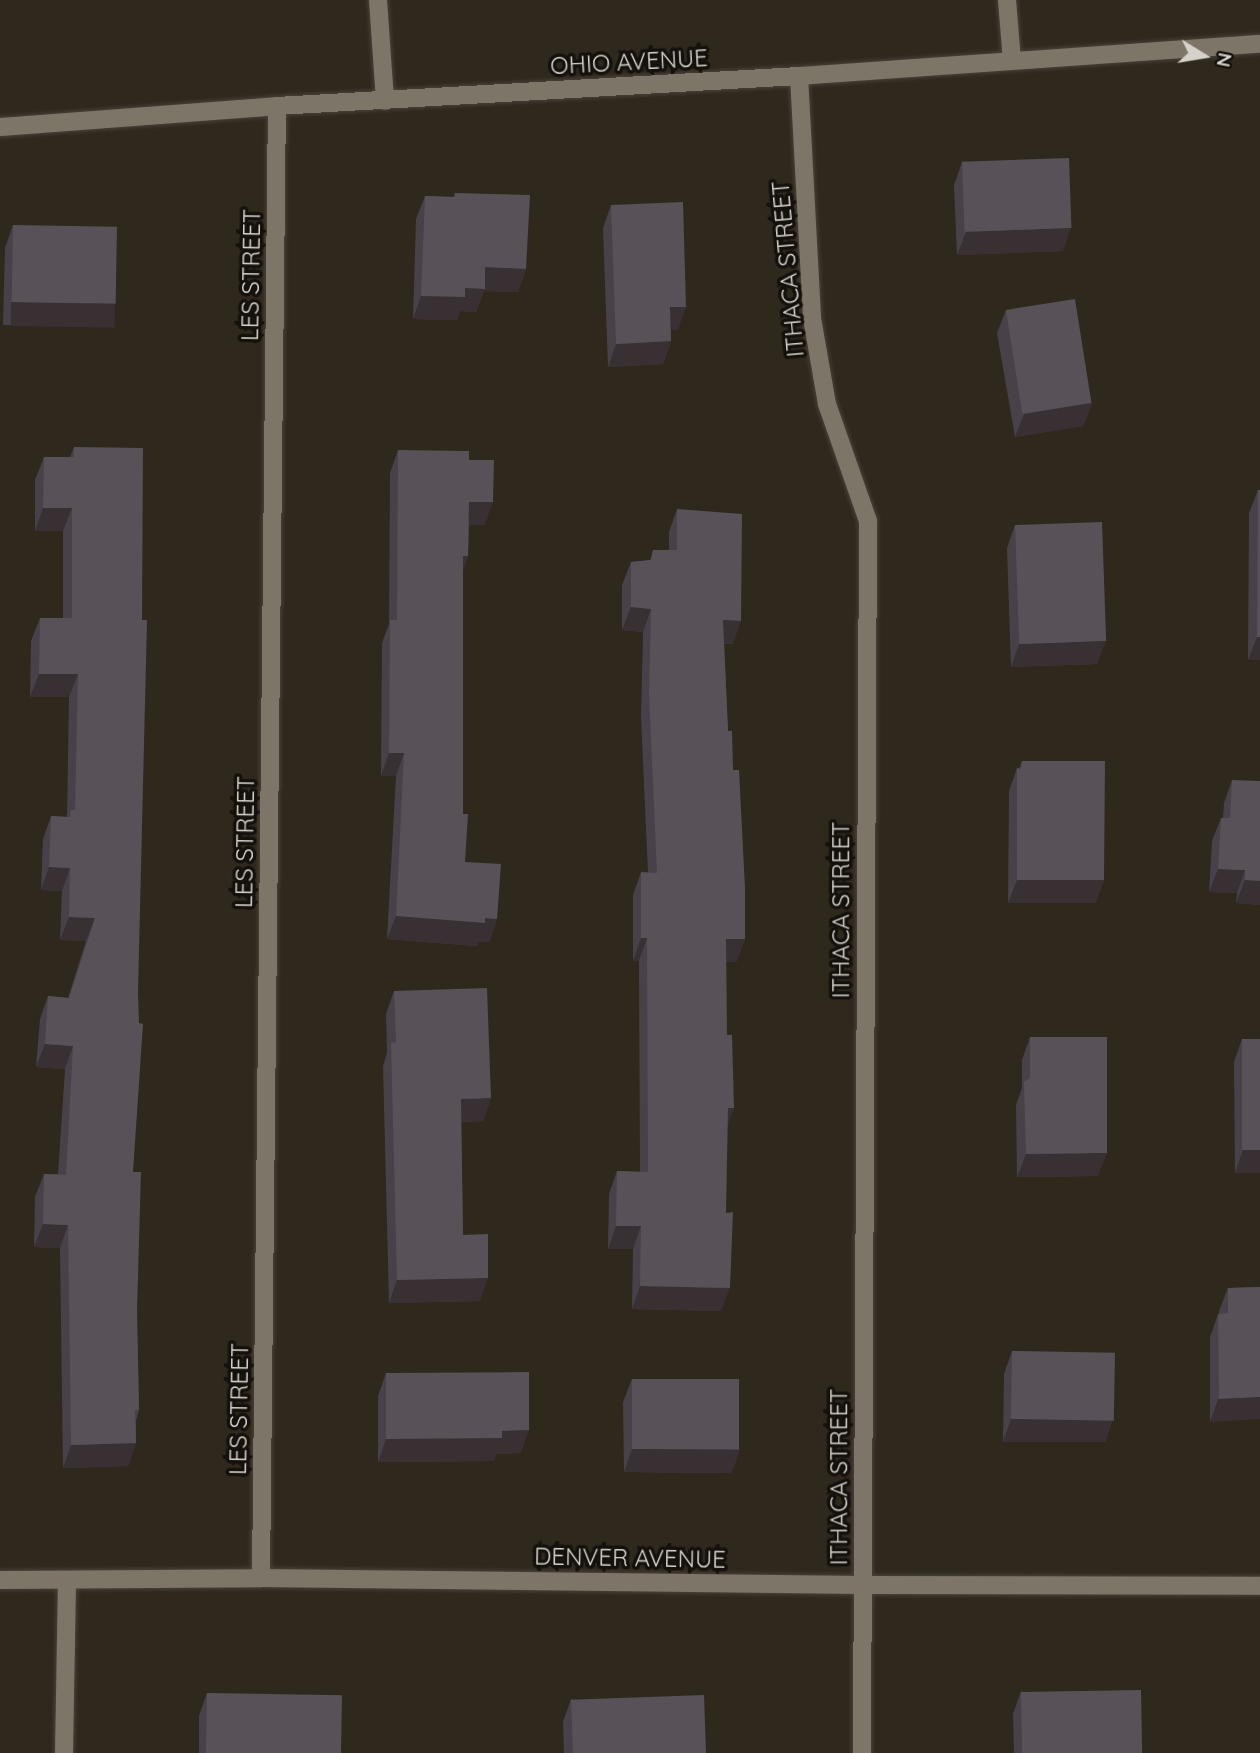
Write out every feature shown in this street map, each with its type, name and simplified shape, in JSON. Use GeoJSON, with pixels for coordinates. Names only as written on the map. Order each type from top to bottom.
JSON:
{"type":"FeatureCollection","features":[{"type":"Feature","properties":{"kind":"street"},"geometry":{"type":"LineString","coordinates":[[378,0],[385,101]]}},
{"type":"Feature","properties":{"kind":"street"},"geometry":{"type":"LineString","coordinates":[[1007,0],[1012,61]]}},
{"type":"Feature","properties":{"kind":"street","name":"OHIO AVENUE"},"geometry":{"type":"LineString","coordinates":[[0,127],[278,106],[799,76],[1260,44]]}},
{"type":"Feature","properties":{"kind":"street","name":"ITHACA STREET"},"geometry":{"type":"LineString","coordinates":[[799,76],[812,318],[827,404],[867,521],[862,1753]]}},
{"type":"Feature","properties":{"kind":"street","name":"LES STREET"},"geometry":{"type":"LineString","coordinates":[[261,1578],[278,106]]}},
{"type":"Feature","properties":{"kind":"street","name":"DENVER AVENUE"},"geometry":{"type":"LineString","coordinates":[[0,1580],[261,1578],[863,1585],[1260,1586]]}},
{"type":"Feature","properties":{"kind":"street"},"geometry":{"type":"LineString","coordinates":[[64,1753],[67,1581]]}},
{"type":"Feature","properties":{"kind":"building"},"geometry":{"type":"Polygon","coordinates":[[[1069,158],[1071,228],[965,232],[962,162],[1069,158]]]}},
{"type":"Feature","properties":{"kind":"building"},"geometry":{"type":"Polygon","coordinates":[[[455,193],[530,195],[526,269],[485,267],[485,289],[465,288],[465,297],[421,296],[425,196],[455,197],[455,193]]]}},
{"type":"Feature","properties":{"kind":"building"},"geometry":{"type":"Polygon","coordinates":[[[683,202],[686,307],[670,307],[671,341],[616,344],[611,205],[683,202]]]}},
{"type":"Feature","properties":{"kind":"building"},"geometry":{"type":"Polygon","coordinates":[[[13,225],[117,227],[116,304],[12,302],[13,225]]]}},
{"type":"Feature","properties":{"kind":"building"},"geometry":{"type":"Polygon","coordinates":[[[1075,299],[1091,403],[1022,414],[1006,310],[1075,299]]]}},
{"type":"Feature","properties":{"kind":"building"},"geometry":{"type":"Polygon","coordinates":[[[74,447],[143,448],[142,620],[147,620],[138,992],[139,1023],[143,1024],[133,1172],[141,1172],[137,1311],[139,1410],[135,1410],[136,1443],[71,1445],[68,1225],[43,1224],[44,1174],[66,1175],[73,1046],[45,1044],[48,996],[69,998],[95,918],[69,917],[70,868],[49,867],[51,816],[70,817],[71,810],[75,810],[78,674],[39,674],[40,618],[72,618],[72,508],[43,508],[44,457],[74,457],[74,447]]]}},
{"type":"Feature","properties":{"kind":"building"},"geometry":{"type":"Polygon","coordinates":[[[398,450],[469,451],[469,460],[494,460],[493,502],[469,502],[468,556],[463,556],[463,814],[468,814],[465,862],[501,864],[497,919],[485,918],[485,923],[396,916],[404,753],[389,753],[390,620],[397,620],[398,450]]]}},
{"type":"Feature","properties":{"kind":"building"},"geometry":{"type":"Polygon","coordinates":[[[1260,490],[1260,637],[1257,637],[1260,490]]]}},
{"type":"Feature","properties":{"kind":"building"},"geometry":{"type":"Polygon","coordinates":[[[677,509],[742,514],[741,621],[723,620],[728,731],[732,731],[733,770],[739,770],[745,888],[745,939],[726,939],[727,1035],[732,1035],[734,1108],[728,1108],[726,1213],[733,1212],[730,1288],[640,1286],[641,1226],[616,1226],[617,1171],[648,1172],[647,938],[641,938],[641,872],[657,873],[649,694],[651,609],[631,607],[631,562],[651,560],[653,550],[677,550],[677,509]]]}},
{"type":"Feature","properties":{"kind":"building"},"geometry":{"type":"Polygon","coordinates":[[[1102,522],[1106,641],[1019,644],[1015,525],[1102,522]]]}},
{"type":"Feature","properties":{"kind":"building"},"geometry":{"type":"Polygon","coordinates":[[[1022,761],[1105,761],[1104,880],[1017,880],[1017,768],[1021,769],[1022,761]]]}},
{"type":"Feature","properties":{"kind":"building"},"geometry":{"type":"Polygon","coordinates":[[[1232,780],[1260,781],[1260,881],[1245,880],[1245,870],[1218,869],[1221,818],[1230,818],[1232,780]]]}},
{"type":"Feature","properties":{"kind":"building"},"geometry":{"type":"Polygon","coordinates":[[[487,988],[491,1098],[461,1099],[463,1235],[488,1234],[488,1278],[397,1280],[391,1043],[396,1042],[394,991],[487,988]]]}},
{"type":"Feature","properties":{"kind":"building"},"geometry":{"type":"Polygon","coordinates":[[[1030,1037],[1107,1037],[1107,1153],[1026,1154],[1024,1082],[1030,1078],[1030,1037]]]}},
{"type":"Feature","properties":{"kind":"building"},"geometry":{"type":"Polygon","coordinates":[[[1242,1039],[1260,1039],[1260,1150],[1242,1150],[1242,1039]]]}},
{"type":"Feature","properties":{"kind":"building"},"geometry":{"type":"Polygon","coordinates":[[[1260,1287],[1260,1397],[1219,1399],[1218,1314],[1228,1313],[1228,1288],[1260,1287]]]}},
{"type":"Feature","properties":{"kind":"building"},"geometry":{"type":"Polygon","coordinates":[[[1012,1351],[1115,1353],[1114,1421],[1011,1419],[1012,1351]]]}},
{"type":"Feature","properties":{"kind":"building"},"geometry":{"type":"Polygon","coordinates":[[[529,1372],[529,1430],[502,1431],[502,1438],[386,1439],[386,1373],[529,1372]]]}},
{"type":"Feature","properties":{"kind":"building"},"geometry":{"type":"Polygon","coordinates":[[[632,1379],[739,1379],[739,1449],[632,1449],[632,1379]]]}},
{"type":"Feature","properties":{"kind":"building"},"geometry":{"type":"Polygon","coordinates":[[[1141,1690],[1142,1753],[1022,1753],[1021,1692],[1141,1690]]]}},
{"type":"Feature","properties":{"kind":"building"},"geometry":{"type":"Polygon","coordinates":[[[207,1693],[342,1695],[341,1753],[206,1753],[207,1693]]]}},
{"type":"Feature","properties":{"kind":"building"},"geometry":{"type":"Polygon","coordinates":[[[704,1695],[706,1753],[573,1753],[571,1700],[704,1695]]]}}]}
